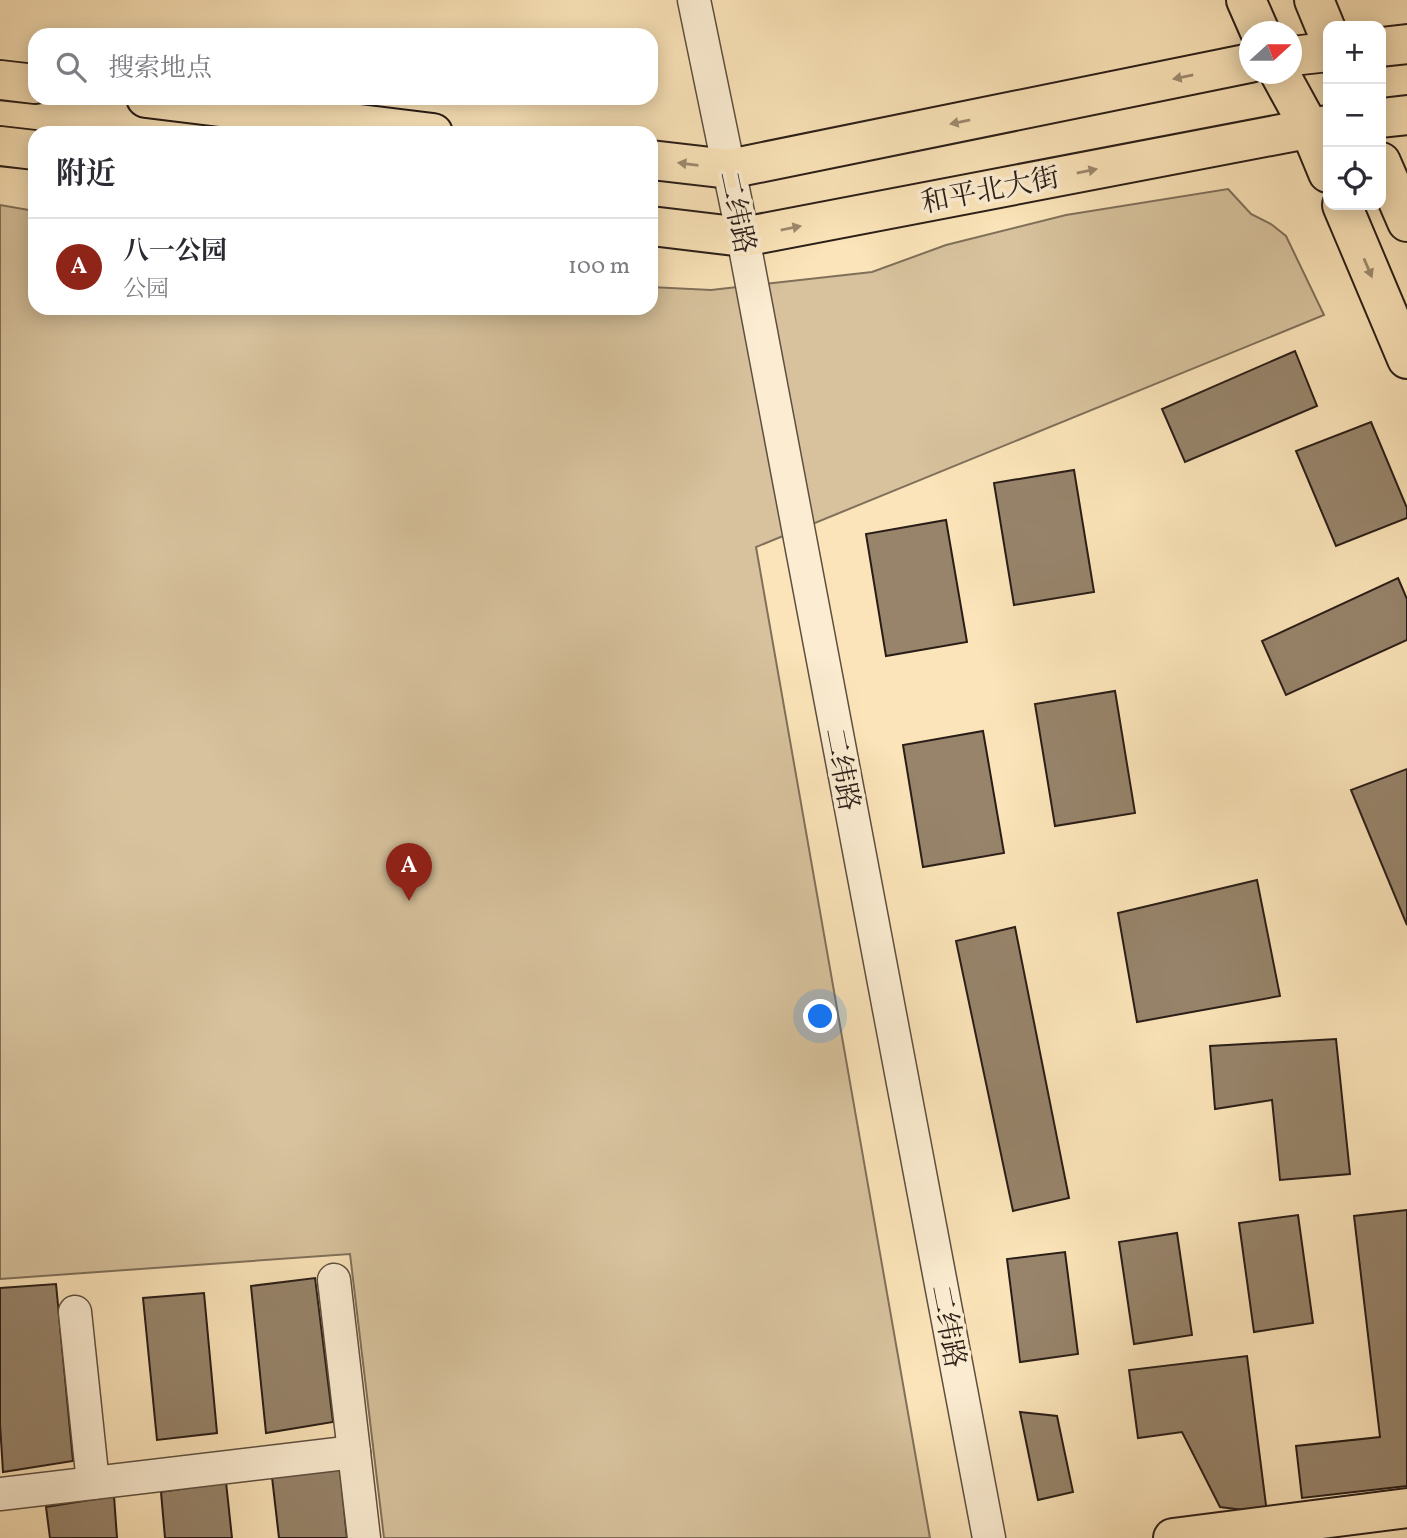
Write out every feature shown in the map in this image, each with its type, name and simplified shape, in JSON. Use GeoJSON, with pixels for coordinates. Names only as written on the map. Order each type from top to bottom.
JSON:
{"type":"FeatureCollection","features":[{"type":"Feature","properties":{"kind":"main road"},"geometry":{"type":"LineString","coordinates":[[1246,0],[1255,21]]}},
{"type":"Feature","properties":{"kind":"main road"},"geometry":{"type":"LineString","coordinates":[[1314,0],[1323,22]]}},
{"type":"Feature","properties":{"kind":"main road"},"geometry":{"type":"LineString","coordinates":[[1386,46],[1407,44]]}},
{"type":"Feature","properties":{"kind":"main road"},"geometry":{"type":"LineString","coordinates":[[1302,55],[1323,53]]}},
{"type":"Feature","properties":{"kind":"main road"},"geometry":{"type":"LineString","coordinates":[[658,161],[729,169],[1239,65]]}},
{"type":"Feature","properties":{"kind":"main road"},"geometry":{"type":"LineString","coordinates":[[0,80],[28,84]]}},
{"type":"Feature","properties":{"kind":"main road"},"geometry":{"type":"LineString","coordinates":[[1288,84],[1319,126],[1323,147]]}},
{"type":"Feature","properties":{"kind":"main road"},"geometry":{"type":"LineString","coordinates":[[203,105],[376,126]]}},
{"type":"Feature","properties":{"kind":"main road"},"geometry":{"type":"LineString","coordinates":[[1386,117],[1407,115]]}},
{"type":"Feature","properties":{"kind":"main road","name":"和平北大街"},"geometry":{"type":"LineString","coordinates":[[658,227],[743,237],[1319,126]]}},
{"type":"Feature","properties":{"kind":"main road"},"geometry":{"type":"LineString","coordinates":[[0,146],[28,149]]}},
{"type":"Feature","properties":{"kind":"main road"},"geometry":{"type":"LineString","coordinates":[[1386,174],[1407,222]]}},
{"type":"Feature","properties":{"kind":"main road"},"geometry":{"type":"LineString","coordinates":[[1344,210],[1407,359]]}},
{"type":"Feature","properties":{"kind":"main road"},"geometry":{"type":"LineString","coordinates":[[1172,1538],[1407,1508]]}},
{"type":"Feature","properties":{"kind":"street","name":"二纬路"},"geometry":{"type":"LineString","coordinates":[[694,0],[743,237],[989,1538]]}},
{"type":"Feature","properties":{"kind":"street"},"geometry":{"type":"LineString","coordinates":[[334,1280],[364,1538]]}},
{"type":"Feature","properties":{"kind":"street"},"geometry":{"type":"LineString","coordinates":[[75,1312],[93,1483]]}},
{"type":"Feature","properties":{"kind":"street"},"geometry":{"type":"LineString","coordinates":[[0,1494],[354,1452]]}},
{"type":"Feature","properties":{"kind":"shaded area"},"geometry":{"type":"Polygon","coordinates":[[[1228,189],[1251,214],[1271,224],[1286,236],[1324,315],[756,547],[930,1538],[384,1538],[350,1254],[0,1279],[0,205],[28,210],[28,315],[658,315],[658,287],[711,290],[872,272],[946,245],[1066,215],[1228,189]]]}},
{"type":"Feature","properties":{"kind":"building"},"geometry":{"type":"Polygon","coordinates":[[[1295,351],[1317,406],[1185,462],[1162,409],[1295,351]]]}},
{"type":"Feature","properties":{"kind":"building"},"geometry":{"type":"Polygon","coordinates":[[[1371,422],[1407,508],[1407,518],[1336,546],[1296,451],[1371,422]]]}},
{"type":"Feature","properties":{"kind":"building"},"geometry":{"type":"Polygon","coordinates":[[[1074,470],[1094,592],[1014,605],[994,483],[1074,470]]]}},
{"type":"Feature","properties":{"kind":"building"},"geometry":{"type":"Polygon","coordinates":[[[946,520],[967,642],[886,656],[866,534],[946,520]]]}},
{"type":"Feature","properties":{"kind":"building"},"geometry":{"type":"Polygon","coordinates":[[[1398,578],[1407,599],[1407,640],[1286,695],[1262,641],[1398,578]]]}},
{"type":"Feature","properties":{"kind":"building"},"geometry":{"type":"Polygon","coordinates":[[[1115,691],[1135,813],[1055,826],[1035,704],[1115,691]]]}},
{"type":"Feature","properties":{"kind":"building"},"geometry":{"type":"Polygon","coordinates":[[[983,731],[1004,853],[923,867],[903,745],[983,731]]]}},
{"type":"Feature","properties":{"kind":"building"},"geometry":{"type":"Polygon","coordinates":[[[1407,769],[1407,925],[1351,790],[1407,769]]]}},
{"type":"Feature","properties":{"kind":"building"},"geometry":{"type":"Polygon","coordinates":[[[1257,880],[1280,996],[1137,1022],[1118,913],[1257,880]]]}},
{"type":"Feature","properties":{"kind":"building"},"geometry":{"type":"Polygon","coordinates":[[[1015,927],[1069,1198],[1013,1211],[956,941],[1015,927]]]}},
{"type":"Feature","properties":{"kind":"building"},"geometry":{"type":"Polygon","coordinates":[[[1336,1039],[1350,1174],[1280,1180],[1272,1100],[1215,1109],[1210,1046],[1336,1039]]]}},
{"type":"Feature","properties":{"kind":"building"},"geometry":{"type":"Polygon","coordinates":[[[1407,1210],[1407,1486],[1302,1498],[1296,1446],[1380,1437],[1354,1216],[1407,1210]]]}},
{"type":"Feature","properties":{"kind":"building"},"geometry":{"type":"Polygon","coordinates":[[[1298,1215],[1313,1323],[1254,1332],[1239,1223],[1298,1215]]]}},
{"type":"Feature","properties":{"kind":"building"},"geometry":{"type":"Polygon","coordinates":[[[1177,1233],[1192,1335],[1134,1344],[1119,1242],[1177,1233]]]}},
{"type":"Feature","properties":{"kind":"building"},"geometry":{"type":"Polygon","coordinates":[[[1065,1252],[1078,1354],[1020,1362],[1007,1259],[1065,1252]]]}},
{"type":"Feature","properties":{"kind":"building"},"geometry":{"type":"Polygon","coordinates":[[[315,1278],[333,1422],[266,1433],[251,1286],[315,1278]]]}},
{"type":"Feature","properties":{"kind":"building"},"geometry":{"type":"Polygon","coordinates":[[[56,1284],[73,1461],[3,1472],[0,1424],[0,1288],[56,1284]]]}},
{"type":"Feature","properties":{"kind":"building"},"geometry":{"type":"Polygon","coordinates":[[[204,1293],[217,1433],[157,1440],[143,1298],[204,1293]]]}},
{"type":"Feature","properties":{"kind":"building"},"geometry":{"type":"Polygon","coordinates":[[[1247,1356],[1267,1513],[1220,1507],[1182,1432],[1138,1438],[1129,1370],[1247,1356]]]}},
{"type":"Feature","properties":{"kind":"building"},"geometry":{"type":"Polygon","coordinates":[[[1020,1412],[1057,1416],[1073,1492],[1038,1500],[1020,1412]]]}},
{"type":"Feature","properties":{"kind":"building"},"geometry":{"type":"Polygon","coordinates":[[[340,1467],[347,1538],[279,1538],[272,1477],[340,1467]]]}},
{"type":"Feature","properties":{"kind":"building"},"geometry":{"type":"Polygon","coordinates":[[[226,1482],[232,1538],[165,1538],[161,1492],[226,1482]]]}},
{"type":"Feature","properties":{"kind":"building"},"geometry":{"type":"Polygon","coordinates":[[[114,1496],[117,1538],[50,1538],[46,1507],[114,1496]]]}},
{"type":"Feature","properties":{"kind":"place","name":"八一公园"},"geometry":{"type":"Point","coordinates":[409,901]}}]}
